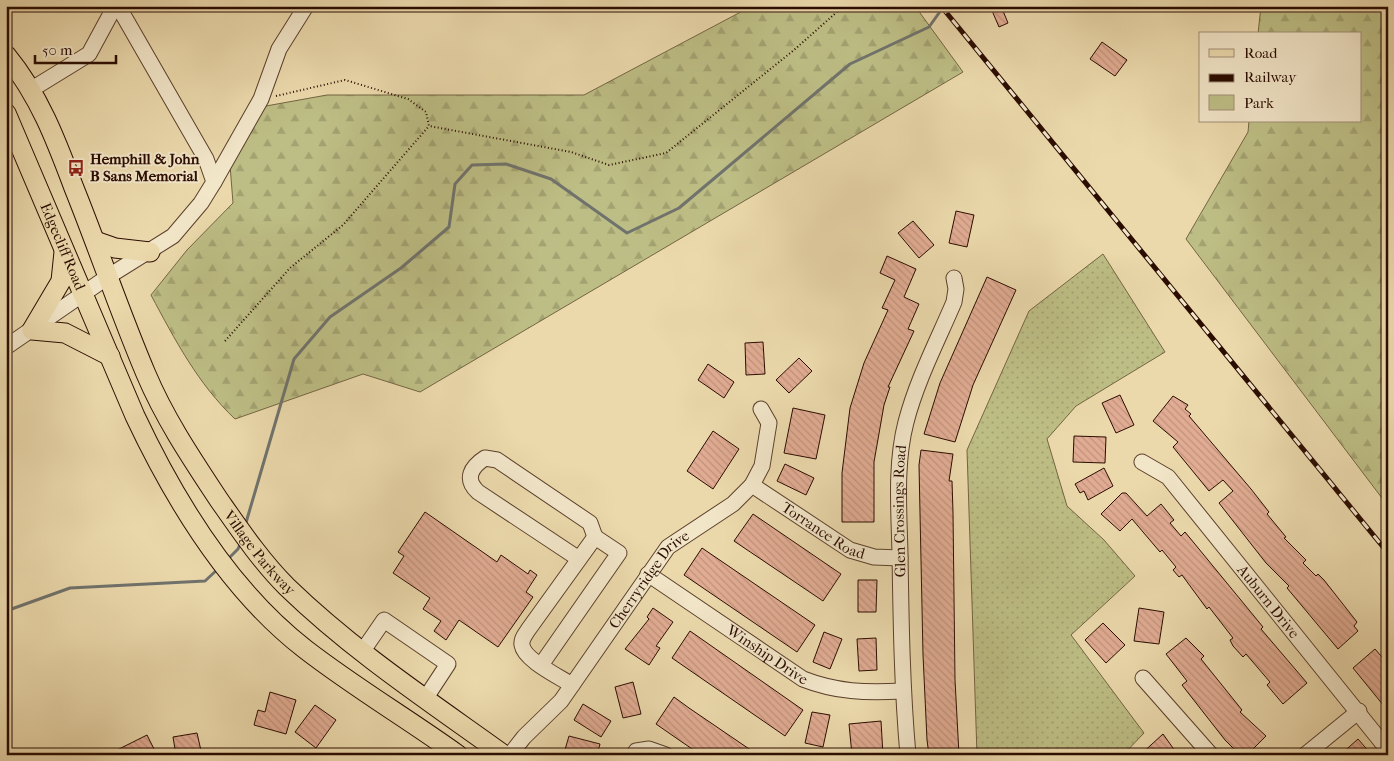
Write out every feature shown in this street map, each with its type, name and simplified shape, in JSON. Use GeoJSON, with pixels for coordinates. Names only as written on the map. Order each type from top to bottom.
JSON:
{"type":"FeatureCollection","features":[{"type":"Feature","properties":{"kind":"main road"},"geometry":{"type":"LineString","coordinates":[[6,55],[32,89],[49,123],[109,276]]}},
{"type":"Feature","properties":{"kind":"main road","name":"Edgecliff Road"},"geometry":{"type":"LineString","coordinates":[[6,113],[82,294]]}},
{"type":"Feature","properties":{"kind":"main road"},"geometry":{"type":"LineString","coordinates":[[95,241],[115,248],[150,252]]}},
{"type":"Feature","properties":{"kind":"main road"},"geometry":{"type":"LineString","coordinates":[[32,330],[61,281],[64,250]]}},
{"type":"Feature","properties":{"kind":"main road","name":"Village Parkway"},"geometry":{"type":"LineString","coordinates":[[109,276],[146,375],[166,416],[188,453],[264,562],[294,592],[362,652],[504,755]]}},
{"type":"Feature","properties":{"kind":"main road"},"geometry":{"type":"LineString","coordinates":[[82,294],[134,416],[168,480],[199,532],[243,588],[276,624],[305,649],[458,755]]}},
{"type":"Feature","properties":{"kind":"main road"},"geometry":{"type":"LineString","coordinates":[[32,330],[66,332],[110,356]]}},
{"type":"Feature","properties":{"kind":"street"},"geometry":{"type":"LineString","coordinates":[[32,89],[89,54],[116,6]]}},
{"type":"Feature","properties":{"kind":"street"},"geometry":{"type":"LineString","coordinates":[[116,6],[206,159],[214,182]]}},
{"type":"Feature","properties":{"kind":"street"},"geometry":{"type":"LineString","coordinates":[[82,294],[173,236],[201,203],[261,99],[279,49],[306,6]]}},
{"type":"Feature","properties":{"kind":"street","name":"Glen Crossings Road"},"geometry":{"type":"LineString","coordinates":[[908,755],[902,691],[900,472],[906,423],[918,384],[954,302],[956,289],[954,278]]}},
{"type":"Feature","properties":{"kind":"street","name":"Edgecliff Road"},"geometry":{"type":"LineString","coordinates":[[6,347],[82,294]]}},
{"type":"Feature","properties":{"kind":"street","name":"Cherryridge Drive"},"geometry":{"type":"LineString","coordinates":[[510,755],[524,737],[561,701],[648,574],[673,541],[733,504],[752,485],[762,466],[769,423],[761,408]]}},
{"type":"Feature","properties":{"kind":"street"},"geometry":{"type":"LineString","coordinates":[[541,666],[619,553],[595,537],[590,523],[497,460],[485,458],[474,465],[470,476],[472,486],[478,492],[579,559]]}},
{"type":"Feature","properties":{"kind":"street","name":"Auburn Drive"},"geometry":{"type":"LineString","coordinates":[[1142,462],[1168,477],[1388,750]]}},
{"type":"Feature","properties":{"kind":"street","name":"Torrance Road"},"geometry":{"type":"LineString","coordinates":[[752,485],[850,550],[874,557],[900,558]]}},
{"type":"Feature","properties":{"kind":"street"},"geometry":{"type":"LineString","coordinates":[[572,685],[528,656],[522,646],[523,639],[595,537]]}},
{"type":"Feature","properties":{"kind":"street","name":"Winship Drive"},"geometry":{"type":"LineString","coordinates":[[648,574],[803,679],[823,687],[844,692],[902,691]]}},
{"type":"Feature","properties":{"kind":"street"},"geometry":{"type":"LineString","coordinates":[[362,652],[384,620],[448,664],[425,699]]}},
{"type":"Feature","properties":{"kind":"street"},"geometry":{"type":"LineString","coordinates":[[1143,678],[1211,755]]}},
{"type":"Feature","properties":{"kind":"street"},"geometry":{"type":"LineString","coordinates":[[1305,755],[1358,711]]}},
{"type":"Feature","properties":{"kind":"street"},"geometry":{"type":"LineString","coordinates":[[636,751],[649,749],[666,755]]}},
{"type":"Feature","properties":{"kind":"path"},"geometry":{"type":"LineString","coordinates":[[429,126],[571,152],[609,164],[666,153],[794,50],[838,10],[879,6],[905,8]]}},
{"type":"Feature","properties":{"kind":"path"},"geometry":{"type":"LineString","coordinates":[[261,99],[346,80],[408,99],[426,112],[429,126]]}},
{"type":"Feature","properties":{"kind":"path"},"geometry":{"type":"LineString","coordinates":[[226,341],[290,268],[344,225],[429,126]]}},
{"type":"Feature","properties":{"kind":"green space"},"geometry":{"type":"Polygon","coordinates":[[[752,6],[915,6],[963,72],[420,392],[363,374],[235,419],[198,376],[178,345],[151,295],[187,250],[233,203],[230,165],[266,106],[327,95],[584,95],[752,6]]]}},
{"type":"Feature","properties":{"kind":"green space"},"geometry":{"type":"Polygon","coordinates":[[[1261,6],[1388,6],[1388,506],[1186,239],[1248,132],[1249,122],[1362,122],[1362,32],[1258,32],[1261,6]]]}},
{"type":"Feature","properties":{"kind":"green space"},"geometry":{"type":"Polygon","coordinates":[[[1103,254],[1165,352],[1076,406],[1047,439],[1067,506],[1104,540],[1135,576],[1071,635],[1144,733],[1123,755],[977,755],[967,450],[1029,311],[1103,254]]]}},
{"type":"Feature","properties":{"kind":"building"},"geometry":{"type":"Polygon","coordinates":[[[990,6],[1001,6],[1008,23],[999,27],[990,6]]]}},
{"type":"Feature","properties":{"kind":"building"},"geometry":{"type":"Polygon","coordinates":[[[1102,42],[1127,60],[1115,76],[1090,59],[1102,42]]]}},
{"type":"Feature","properties":{"kind":"building"},"geometry":{"type":"Polygon","coordinates":[[[956,211],[974,215],[967,247],[949,243],[956,211]]]}},
{"type":"Feature","properties":{"kind":"building"},"geometry":{"type":"Polygon","coordinates":[[[913,221],[934,245],[919,258],[898,233],[913,221]]]}},
{"type":"Feature","properties":{"kind":"building"},"geometry":{"type":"Polygon","coordinates":[[[887,256],[916,269],[904,297],[919,304],[908,329],[914,331],[888,387],[890,387],[884,405],[874,462],[874,522],[842,522],[842,473],[850,408],[864,363],[888,310],[882,308],[895,280],[880,273],[887,256]]]}},
{"type":"Feature","properties":{"kind":"building"},"geometry":{"type":"Polygon","coordinates":[[[987,277],[1016,290],[973,385],[955,442],[924,434],[940,383],[987,277]]]}},
{"type":"Feature","properties":{"kind":"building"},"geometry":{"type":"Polygon","coordinates":[[[763,342],[765,374],[746,375],[745,343],[763,342]]]}},
{"type":"Feature","properties":{"kind":"building"},"geometry":{"type":"Polygon","coordinates":[[[799,358],[812,371],[789,393],[776,380],[799,358]]]}},
{"type":"Feature","properties":{"kind":"building"},"geometry":{"type":"Polygon","coordinates":[[[708,364],[734,382],[724,398],[698,380],[708,364]]]}},
{"type":"Feature","properties":{"kind":"building"},"geometry":{"type":"Polygon","coordinates":[[[1120,395],[1134,425],[1116,433],[1102,403],[1120,395]]]}},
{"type":"Feature","properties":{"kind":"building"},"geometry":{"type":"Polygon","coordinates":[[[1173,396],[1188,405],[1185,409],[1191,414],[1189,416],[1269,512],[1267,514],[1286,537],[1284,538],[1306,560],[1303,563],[1316,576],[1318,574],[1324,580],[1357,622],[1354,626],[1358,631],[1338,649],[1287,588],[1289,586],[1266,563],[1219,503],[1233,491],[1223,480],[1209,491],[1173,447],[1178,442],[1153,421],[1173,396]]]}},
{"type":"Feature","properties":{"kind":"building"},"geometry":{"type":"Polygon","coordinates":[[[793,408],[825,415],[816,459],[784,453],[793,408]]]}},
{"type":"Feature","properties":{"kind":"building"},"geometry":{"type":"Polygon","coordinates":[[[713,431],[739,449],[713,489],[687,471],[713,431]]]}},
{"type":"Feature","properties":{"kind":"building"},"geometry":{"type":"Polygon","coordinates":[[[1074,436],[1106,437],[1105,463],[1073,462],[1074,436]]]}},
{"type":"Feature","properties":{"kind":"building"},"geometry":{"type":"Polygon","coordinates":[[[921,450],[953,454],[949,481],[952,481],[955,680],[959,755],[929,755],[927,740],[923,655],[919,465],[921,450]]]}},
{"type":"Feature","properties":{"kind":"building"},"geometry":{"type":"Polygon","coordinates":[[[785,464],[814,478],[806,495],[777,481],[785,464]]]}},
{"type":"Feature","properties":{"kind":"building"},"geometry":{"type":"Polygon","coordinates":[[[1104,468],[1113,486],[1088,500],[1084,491],[1080,493],[1075,484],[1104,468]]]}},
{"type":"Feature","properties":{"kind":"building"},"geometry":{"type":"Polygon","coordinates":[[[1122,493],[1126,493],[1147,516],[1161,504],[1174,520],[1170,523],[1181,536],[1185,532],[1263,627],[1261,629],[1307,683],[1283,704],[1267,685],[1270,682],[1246,654],[1243,657],[1233,646],[1230,640],[1233,638],[1209,607],[1207,609],[1182,575],[1179,577],[1173,570],[1176,567],[1162,550],[1160,552],[1132,519],[1120,531],[1101,514],[1122,493]]]}},
{"type":"Feature","properties":{"kind":"building"},"geometry":{"type":"Polygon","coordinates":[[[425,512],[497,562],[501,555],[528,574],[530,570],[537,575],[526,592],[533,597],[498,647],[459,620],[446,640],[434,631],[441,621],[423,609],[430,598],[393,573],[404,556],[398,552],[425,512]]]}},
{"type":"Feature","properties":{"kind":"building"},"geometry":{"type":"Polygon","coordinates":[[[753,514],[841,574],[823,601],[734,541],[753,514]]]}},
{"type":"Feature","properties":{"kind":"building"},"geometry":{"type":"Polygon","coordinates":[[[702,548],[815,625],[797,652],[684,575],[702,548]]]}},
{"type":"Feature","properties":{"kind":"building"},"geometry":{"type":"Polygon","coordinates":[[[858,580],[877,580],[876,612],[858,612],[858,580]]]}},
{"type":"Feature","properties":{"kind":"building"},"geometry":{"type":"Polygon","coordinates":[[[653,608],[673,622],[656,646],[660,648],[649,665],[625,649],[649,619],[647,617],[653,608]]]}},
{"type":"Feature","properties":{"kind":"building"},"geometry":{"type":"Polygon","coordinates":[[[1139,608],[1164,612],[1159,644],[1134,641],[1139,608]]]}},
{"type":"Feature","properties":{"kind":"building"},"geometry":{"type":"Polygon","coordinates":[[[1103,623],[1125,645],[1106,663],[1085,640],[1103,623]]]}},
{"type":"Feature","properties":{"kind":"building"},"geometry":{"type":"Polygon","coordinates":[[[690,631],[803,710],[785,736],[672,658],[690,631]]]}},
{"type":"Feature","properties":{"kind":"building"},"geometry":{"type":"Polygon","coordinates":[[[824,632],[842,639],[830,669],[813,662],[824,632]]]}},
{"type":"Feature","properties":{"kind":"building"},"geometry":{"type":"Polygon","coordinates":[[[876,638],[877,670],[859,671],[857,639],[876,638]]]}},
{"type":"Feature","properties":{"kind":"building"},"geometry":{"type":"Polygon","coordinates":[[[1186,638],[1204,656],[1201,659],[1242,710],[1240,712],[1266,736],[1247,755],[1240,755],[1225,740],[1182,685],[1187,681],[1166,654],[1186,638]]]}},
{"type":"Feature","properties":{"kind":"building"},"geometry":{"type":"Polygon","coordinates":[[[1375,649],[1388,664],[1388,711],[1353,668],[1375,649]]]}},
{"type":"Feature","properties":{"kind":"building"},"geometry":{"type":"Polygon","coordinates":[[[633,682],[641,714],[623,718],[615,687],[633,682]]]}},
{"type":"Feature","properties":{"kind":"building"},"geometry":{"type":"Polygon","coordinates":[[[270,692],[296,700],[286,734],[254,725],[258,710],[265,712],[270,692]]]}},
{"type":"Feature","properties":{"kind":"building"},"geometry":{"type":"Polygon","coordinates":[[[674,697],[758,755],[701,755],[679,740],[656,724],[674,697]]]}},
{"type":"Feature","properties":{"kind":"building"},"geometry":{"type":"Polygon","coordinates":[[[583,704],[611,721],[601,737],[574,720],[583,704]]]}},
{"type":"Feature","properties":{"kind":"building"},"geometry":{"type":"Polygon","coordinates":[[[315,705],[336,720],[316,748],[295,732],[315,705]]]}},
{"type":"Feature","properties":{"kind":"building"},"geometry":{"type":"Polygon","coordinates":[[[812,712],[830,715],[823,747],[805,743],[812,712]]]}},
{"type":"Feature","properties":{"kind":"building"},"geometry":{"type":"Polygon","coordinates":[[[881,721],[883,755],[852,755],[849,724],[881,721]]]}},
{"type":"Feature","properties":{"kind":"building"},"geometry":{"type":"Polygon","coordinates":[[[197,733],[202,755],[176,755],[173,737],[197,733]]]}},
{"type":"Feature","properties":{"kind":"building"},"geometry":{"type":"Polygon","coordinates":[[[1163,734],[1178,755],[1140,755],[1163,734]]]}},
{"type":"Feature","properties":{"kind":"building"},"geometry":{"type":"Polygon","coordinates":[[[147,735],[157,755],[107,755],[147,735]]]}},
{"type":"Feature","properties":{"kind":"building"},"geometry":{"type":"Polygon","coordinates":[[[569,736],[600,744],[597,755],[564,753],[569,736]]]}},
{"type":"Feature","properties":{"kind":"building"},"geometry":{"type":"Polygon","coordinates":[[[1358,739],[1372,755],[1340,755],[1358,739]]]}},
{"type":"Feature","properties":{"kind":"waterway"},"geometry":{"type":"LineString","coordinates":[[245,526],[294,359],[330,317],[401,268],[449,227],[455,184],[472,165],[506,164],[551,179],[627,233],[679,208],[850,64],[929,27],[944,6]]}},
{"type":"Feature","properties":{"kind":"waterway"},"geometry":{"type":"LineString","coordinates":[[227,560],[238,549],[241,542]]}},
{"type":"Feature","properties":{"kind":"waterway"},"geometry":{"type":"LineString","coordinates":[[6,611],[70,588],[205,581],[219,568]]}},
{"type":"Feature","properties":{"kind":"railway"},"geometry":{"type":"LineString","coordinates":[[941,6],[1388,553]]}},
{"type":"Feature","properties":{"kind":"place","name":"Hemphill & John B Sans Memorial"},"geometry":{"type":"Point","coordinates":[76,168]}}]}
